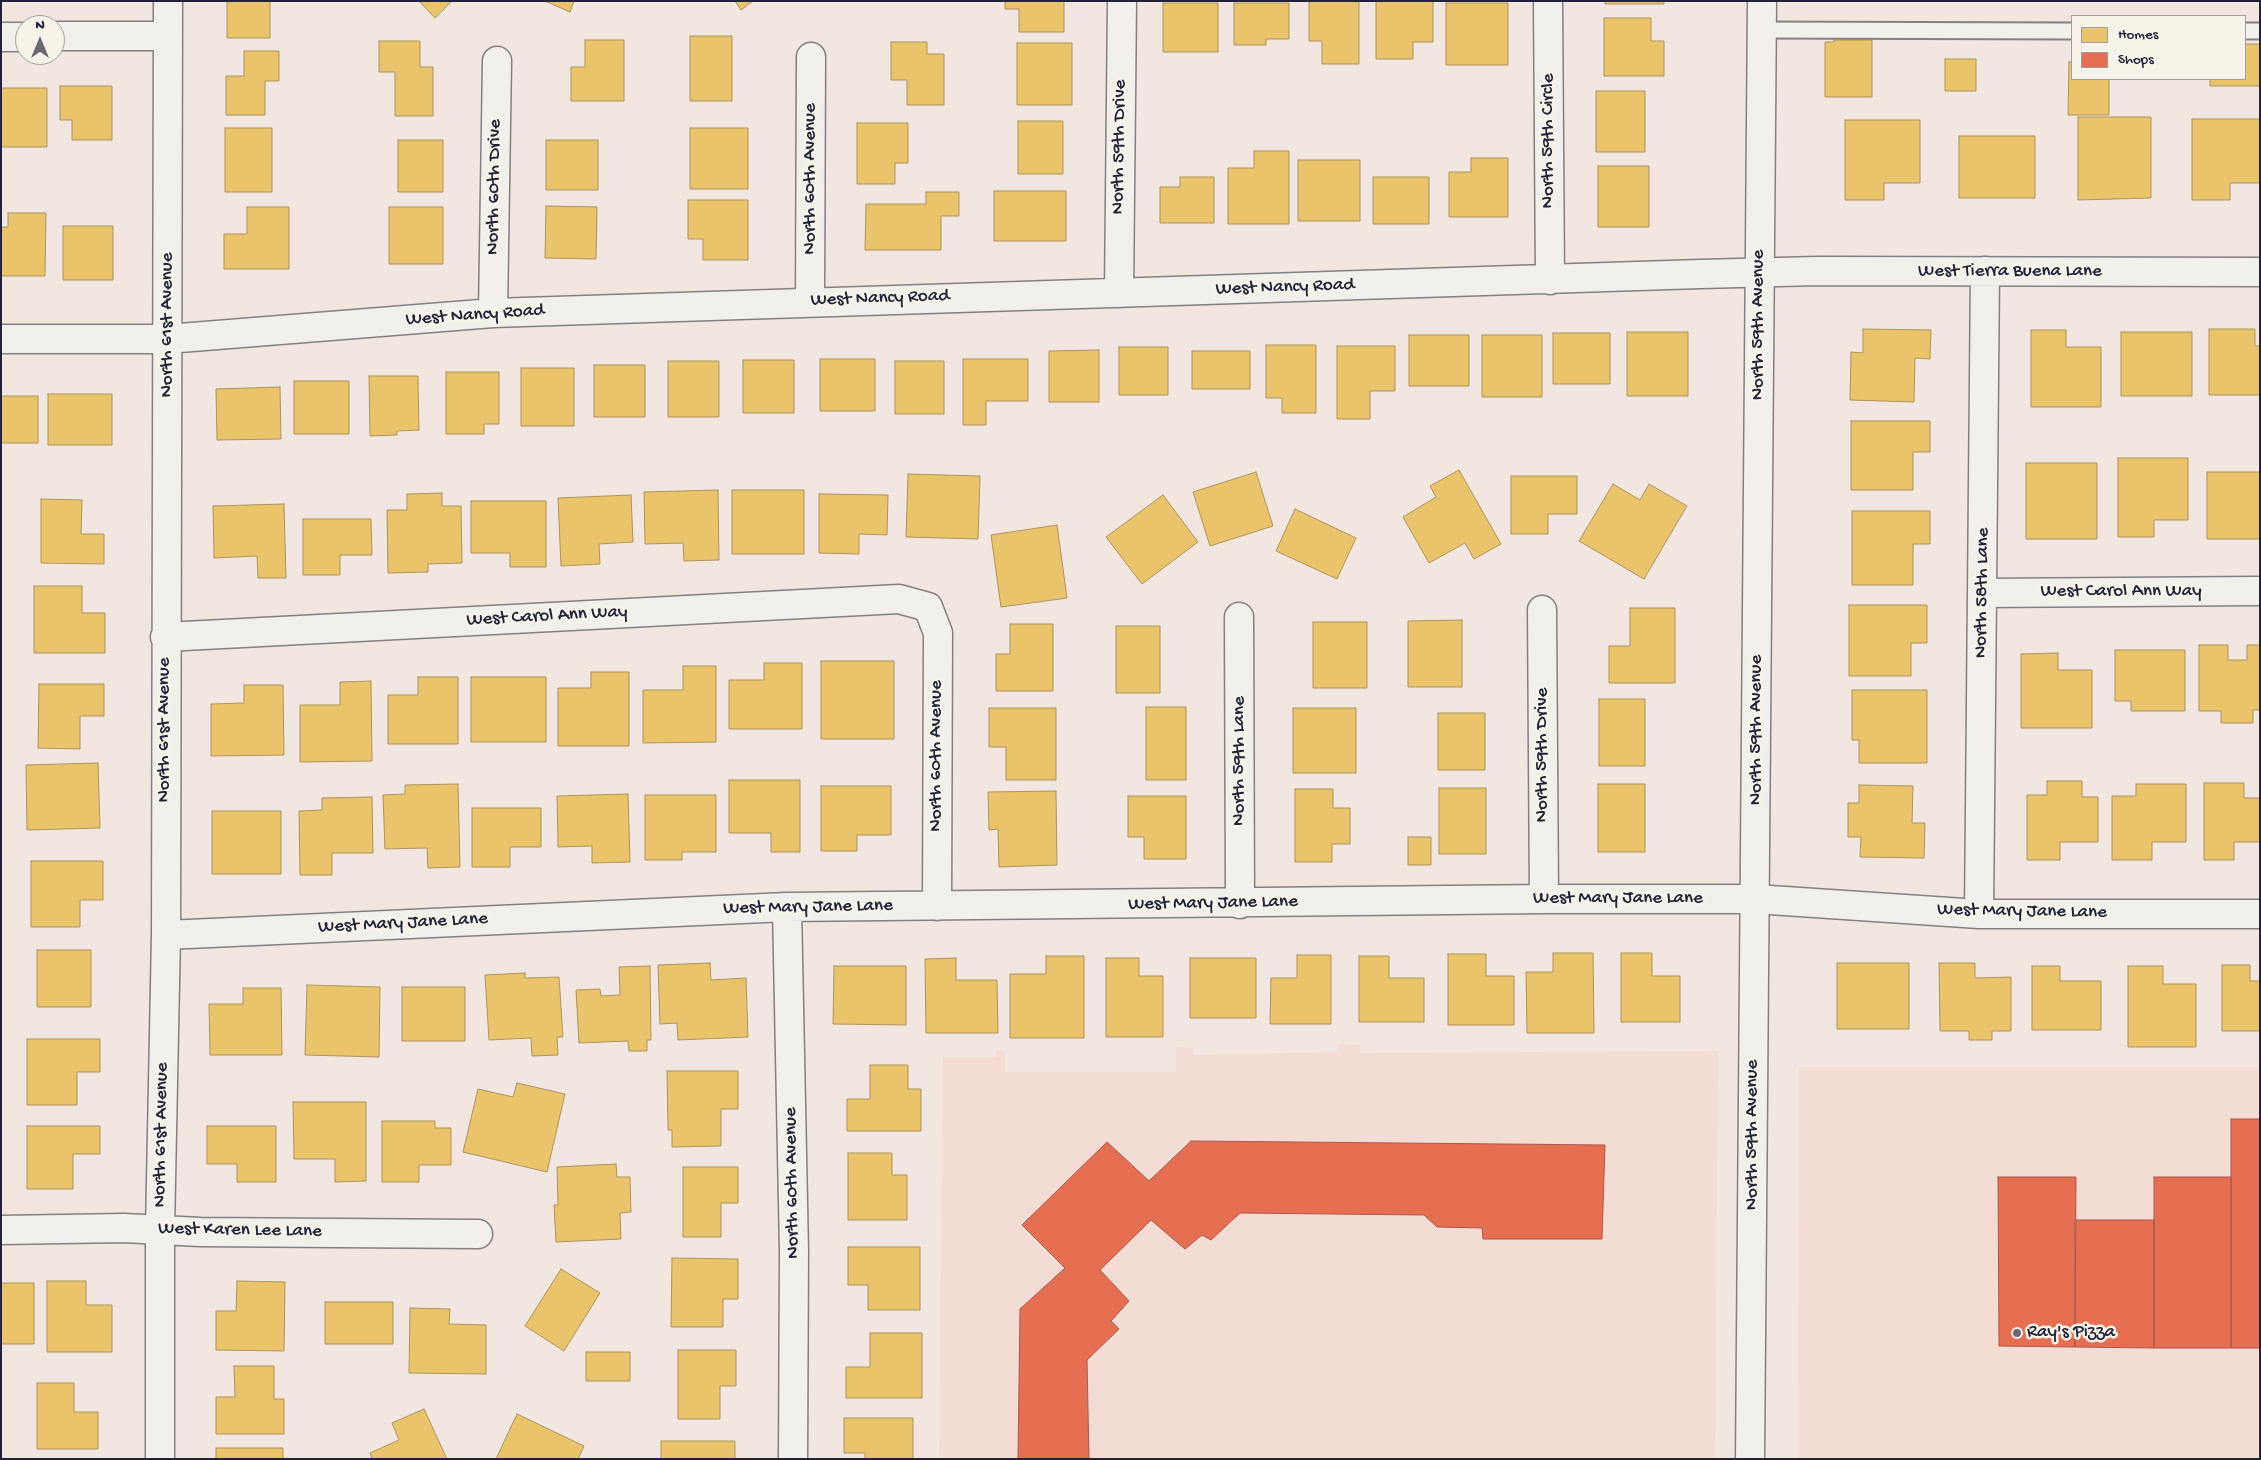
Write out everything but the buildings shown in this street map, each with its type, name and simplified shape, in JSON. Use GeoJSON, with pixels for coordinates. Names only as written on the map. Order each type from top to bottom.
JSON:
{"type":"FeatureCollection","features":[{"type":"Feature","properties":{"kind":"street","name":"North 61st Avenue"},"geometry":{"type":"LineString","coordinates":[[160,1459],[160,1230],[166,935],[165,637],[168,338],[168,1]]}},
{"type":"Feature","properties":{"kind":"street","name":"North 59th Drive"},"geometry":{"type":"LineString","coordinates":[[1119,293],[1122,1]]}},
{"type":"Feature","properties":{"kind":"street","name":"North 59th Circle"},"geometry":{"type":"LineString","coordinates":[[1548,1],[1550,280]]}},
{"type":"Feature","properties":{"kind":"street","name":"North 59th Avenue"},"geometry":{"type":"LineString","coordinates":[[1750,1459],[1762,1]]}},
{"type":"Feature","properties":{"kind":"street"},"geometry":{"type":"LineString","coordinates":[[65,36],[168,36]]}},
{"type":"Feature","properties":{"kind":"street"},"geometry":{"type":"LineString","coordinates":[[1,37],[15,37]]}},
{"type":"Feature","properties":{"kind":"street","name":"North 60th Avenue"},"geometry":{"type":"LineString","coordinates":[[810,302],[811,58]]}},
{"type":"Feature","properties":{"kind":"street","name":"North 60th Drive"},"geometry":{"type":"LineString","coordinates":[[493,313],[497,60]]}},
{"type":"Feature","properties":{"kind":"street","name":"West Nancy Road"},"geometry":{"type":"LineString","coordinates":[[1,339],[168,338],[493,313],[1760,272]]}},
{"type":"Feature","properties":{"kind":"street","name":"West Tierra Buena Lane"},"geometry":{"type":"LineString","coordinates":[[1760,272],[2260,272]]}},
{"type":"Feature","properties":{"kind":"street","name":"North 58th Lane"},"geometry":{"type":"LineString","coordinates":[[1979,914],[1985,272]]}},
{"type":"Feature","properties":{"kind":"street","name":"West Carol Ann Way"},"geometry":{"type":"LineString","coordinates":[[1983,593],[2260,591]]}},
{"type":"Feature","properties":{"kind":"street","name":"West Carol Ann Way"},"geometry":{"type":"LineString","coordinates":[[165,637],[899,599],[928,607]]}},
{"type":"Feature","properties":{"kind":"street","name":"North 60th Avenue"},"geometry":{"type":"LineString","coordinates":[[928,607],[938,633],[937,906]]}},
{"type":"Feature","properties":{"kind":"street","name":"North 59th Drive"},"geometry":{"type":"LineString","coordinates":[[1542,610],[1544,899]]}},
{"type":"Feature","properties":{"kind":"street","name":"North 59th Lane"},"geometry":{"type":"LineString","coordinates":[[1239,617],[1240,904]]}},
{"type":"Feature","properties":{"kind":"street","name":"West Mary Jane Lane"},"geometry":{"type":"LineString","coordinates":[[166,935],[787,907],[1240,904],[1544,899],[1755,899],[1979,914],[2260,914]]}},
{"type":"Feature","properties":{"kind":"street","name":"North 60th Avenue"},"geometry":{"type":"LineString","coordinates":[[787,907],[794,1252],[793,1459]]}},
{"type":"Feature","properties":{"kind":"street","name":"West Karen Lee Lane"},"geometry":{"type":"LineString","coordinates":[[1,1230],[124,1228],[478,1234]]}},
{"type":"Feature","properties":{"kind":"lane"},"geometry":{"type":"LineString","coordinates":[[1762,30],[2071,31]]}},
{"type":"Feature","properties":{"kind":"lane"},"geometry":{"type":"LineString","coordinates":[[2246,31],[2260,31]]}},
{"type":"Feature","properties":{"kind":"shaded area"},"geometry":{"type":"Polygon","coordinates":[[[1338,1044],[1360,1045],[1360,1053],[1718,1051],[1715,1459],[939,1459],[943,1057],[996,1057],[996,1051],[1005,1051],[1005,1072],[1176,1072],[1176,1047],[1193,1048],[1194,1055],[1338,1052],[1338,1044]]]}},
{"type":"Feature","properties":{"kind":"shaded area"},"geometry":{"type":"Polygon","coordinates":[[[1799,1067],[2260,1067],[2260,1459],[1798,1459],[1799,1067]]]}},
{"type":"Feature","properties":{"kind":"place","name":"Ray's Pizza"},"geometry":{"type":"Point","coordinates":[2017,1333]}}]}
